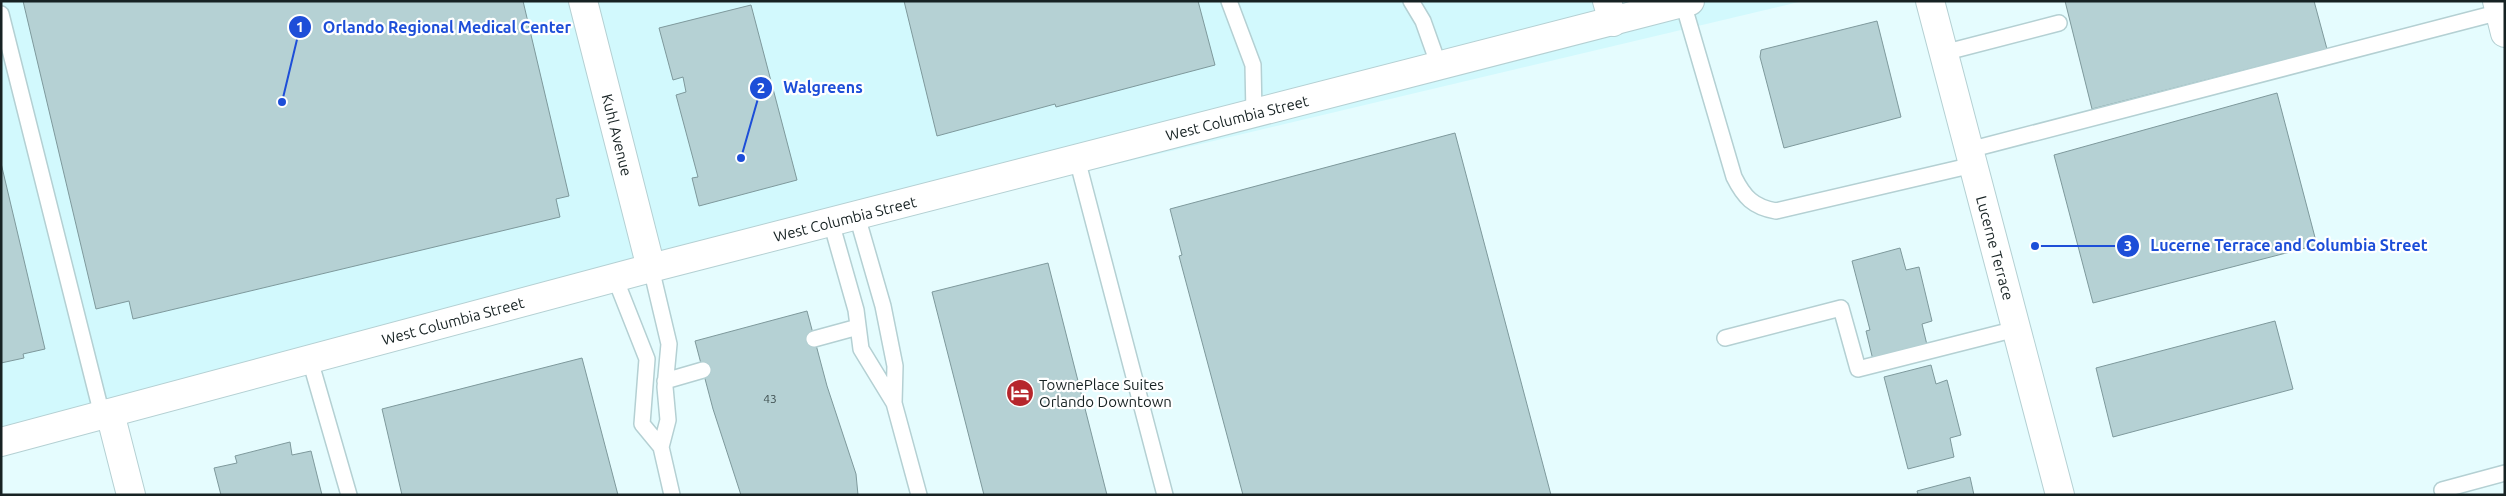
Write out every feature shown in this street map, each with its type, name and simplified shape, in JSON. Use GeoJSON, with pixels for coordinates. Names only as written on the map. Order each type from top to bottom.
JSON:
{"type":"FeatureCollection","features":[{"type":"Feature","properties":{"kind":"street","name":"Kuhl Avenue"},"geometry":{"type":"LineString","coordinates":[[583,1],[651,268]]}},
{"type":"Feature","properties":{"kind":"street","name":"Lucerne Terrace"},"geometry":{"type":"LineString","coordinates":[[1930,1],[2060,495]]}},
{"type":"Feature","properties":{"kind":"street","name":"West Columbia Street"},"geometry":{"type":"LineString","coordinates":[[1,442],[651,268],[1439,66],[1610,12],[1686,2]]}},
{"type":"Feature","properties":{"kind":"street"},"geometry":{"type":"LineString","coordinates":[[106,414],[131,495]]}},
{"type":"Feature","properties":{"kind":"lane"},"geometry":{"type":"LineString","coordinates":[[1229,1],[1253,65],[1254,114]]}},
{"type":"Feature","properties":{"kind":"lane"},"geometry":{"type":"LineString","coordinates":[[1411,1],[1423,21],[1439,66]]}},
{"type":"Feature","properties":{"kind":"lane"},"geometry":{"type":"LineString","coordinates":[[1686,2],[1734,178],[1749,202],[1762,208],[1776,210],[2500,16]]}},
{"type":"Feature","properties":{"kind":"lane"},"geometry":{"type":"LineString","coordinates":[[1,14],[77,313],[106,414]]}},
{"type":"Feature","properties":{"kind":"lane"},"geometry":{"type":"LineString","coordinates":[[1944,52],[2059,23]]}},
{"type":"Feature","properties":{"kind":"lane"},"geometry":{"type":"LineString","coordinates":[[1076,159],[1164,495]]}},
{"type":"Feature","properties":{"kind":"lane"},"geometry":{"type":"LineString","coordinates":[[844,219],[861,349],[894,403],[919,495]]}},
{"type":"Feature","properties":{"kind":"lane"},"geometry":{"type":"LineString","coordinates":[[844,219],[883,306],[895,366],[894,403]]}},
{"type":"Feature","properties":{"kind":"lane"},"geometry":{"type":"LineString","coordinates":[[651,268],[669,344],[665,381],[668,420],[661,447]]}},
{"type":"Feature","properties":{"kind":"lane"},"geometry":{"type":"LineString","coordinates":[[615,278],[647,359],[642,424],[661,447],[672,495]]}},
{"type":"Feature","properties":{"kind":"lane"},"geometry":{"type":"LineString","coordinates":[[1725,338],[1842,308],[1858,369],[2016,328]]}},
{"type":"Feature","properties":{"kind":"lane"},"geometry":{"type":"LineString","coordinates":[[814,339],[858,328]]}},
{"type":"Feature","properties":{"kind":"lane"},"geometry":{"type":"LineString","coordinates":[[310,360],[349,495]]}},
{"type":"Feature","properties":{"kind":"lane"},"geometry":{"type":"LineString","coordinates":[[665,381],[703,370]]}},
{"type":"Feature","properties":{"kind":"lane"},"geometry":{"type":"LineString","coordinates":[[2442,490],[2505,473]]}},
{"type":"Feature","properties":{"kind":"shaded area"},"geometry":{"type":"Polygon","coordinates":[[[1,1],[1803,1],[1,429],[1,1]]]}},
{"type":"Feature","properties":{"kind":"building"},"geometry":{"type":"Polygon","coordinates":[[[23,1],[523,1],[569,196],[556,199],[560,217],[133,319],[129,301],[96,309],[23,1]]]}},
{"type":"Feature","properties":{"kind":"building"},"geometry":{"type":"Polygon","coordinates":[[[904,1],[1198,1],[1215,65],[1056,107],[1055,104],[937,136],[904,1]]]}},
{"type":"Feature","properties":{"kind":"building"},"geometry":{"type":"Polygon","coordinates":[[[2065,1],[2314,1],[2327,49],[2092,109],[2065,1]]]}},
{"type":"Feature","properties":{"kind":"building"},"geometry":{"type":"Polygon","coordinates":[[[751,5],[797,180],[699,206],[692,178],[698,177],[676,95],[686,92],[683,77],[673,80],[659,28],[751,5]]]}},
{"type":"Feature","properties":{"kind":"building"},"geometry":{"type":"Polygon","coordinates":[[[1877,21],[1901,117],[1784,148],[1760,57],[1761,50],[1877,21]]]}},
{"type":"Feature","properties":{"kind":"building"},"geometry":{"type":"Polygon","coordinates":[[[2277,93],[2317,245],[2093,303],[2054,155],[2277,93]]]}},
{"type":"Feature","properties":{"kind":"building"},"geometry":{"type":"Polygon","coordinates":[[[1455,133],[1551,495],[1243,495],[1179,256],[1182,255],[1170,209],[1455,133]]]}},
{"type":"Feature","properties":{"kind":"building"},"geometry":{"type":"Polygon","coordinates":[[[1,163],[45,349],[23,354],[24,358],[1,363],[1,163]]]}},
{"type":"Feature","properties":{"kind":"building"},"geometry":{"type":"Polygon","coordinates":[[[1900,248],[1906,270],[1919,267],[1932,321],[1922,324],[1927,345],[1873,360],[1866,331],[1870,330],[1852,261],[1900,248]]]}},
{"type":"Feature","properties":{"kind":"building","name":"TownePlace Suites Orlando Downtown"},"geometry":{"type":"Polygon","coordinates":[[[1048,263],[1107,495],[984,495],[932,292],[1048,263]]]}},
{"type":"Feature","properties":{"kind":"building"},"geometry":{"type":"Polygon","coordinates":[[[807,311],[827,386],[856,474],[858,495],[741,495],[713,409],[695,341],[807,311]]]}},
{"type":"Feature","properties":{"kind":"building"},"geometry":{"type":"Polygon","coordinates":[[[2275,321],[2293,389],[2113,437],[2096,368],[2275,321]]]}},
{"type":"Feature","properties":{"kind":"building"},"geometry":{"type":"Polygon","coordinates":[[[582,358],[618,495],[402,495],[382,409],[582,358]]]}},
{"type":"Feature","properties":{"kind":"building"},"geometry":{"type":"Polygon","coordinates":[[[1931,365],[1936,384],[1947,380],[1961,435],[1950,438],[1954,457],[1908,469],[1884,377],[1931,365]]]}},
{"type":"Feature","properties":{"kind":"building"},"geometry":{"type":"Polygon","coordinates":[[[290,442],[292,455],[311,451],[322,495],[221,495],[214,468],[237,463],[235,456],[290,442]]]}},
{"type":"Feature","properties":{"kind":"building"},"geometry":{"type":"Polygon","coordinates":[[[1970,477],[1974,495],[1918,495],[1917,491],[1970,477]]]}},
{"type":"Feature","properties":{"kind":"place","name":"Orlando Regional Medical Center"},"geometry":{"type":"Point","coordinates":[282,102]}},
{"type":"Feature","properties":{"kind":"place","name":"Walgreens"},"geometry":{"type":"Point","coordinates":[741,158]}},
{"type":"Feature","properties":{"kind":"place","name":"Lucerne Terrace and Columbia Street"},"geometry":{"type":"Point","coordinates":[2035,246]}},
{"type":"Feature","properties":{"kind":"place","name":"TownePlace Suites Orlando Downtown"},"geometry":{"type":"Point","coordinates":[1020,393]}}]}
